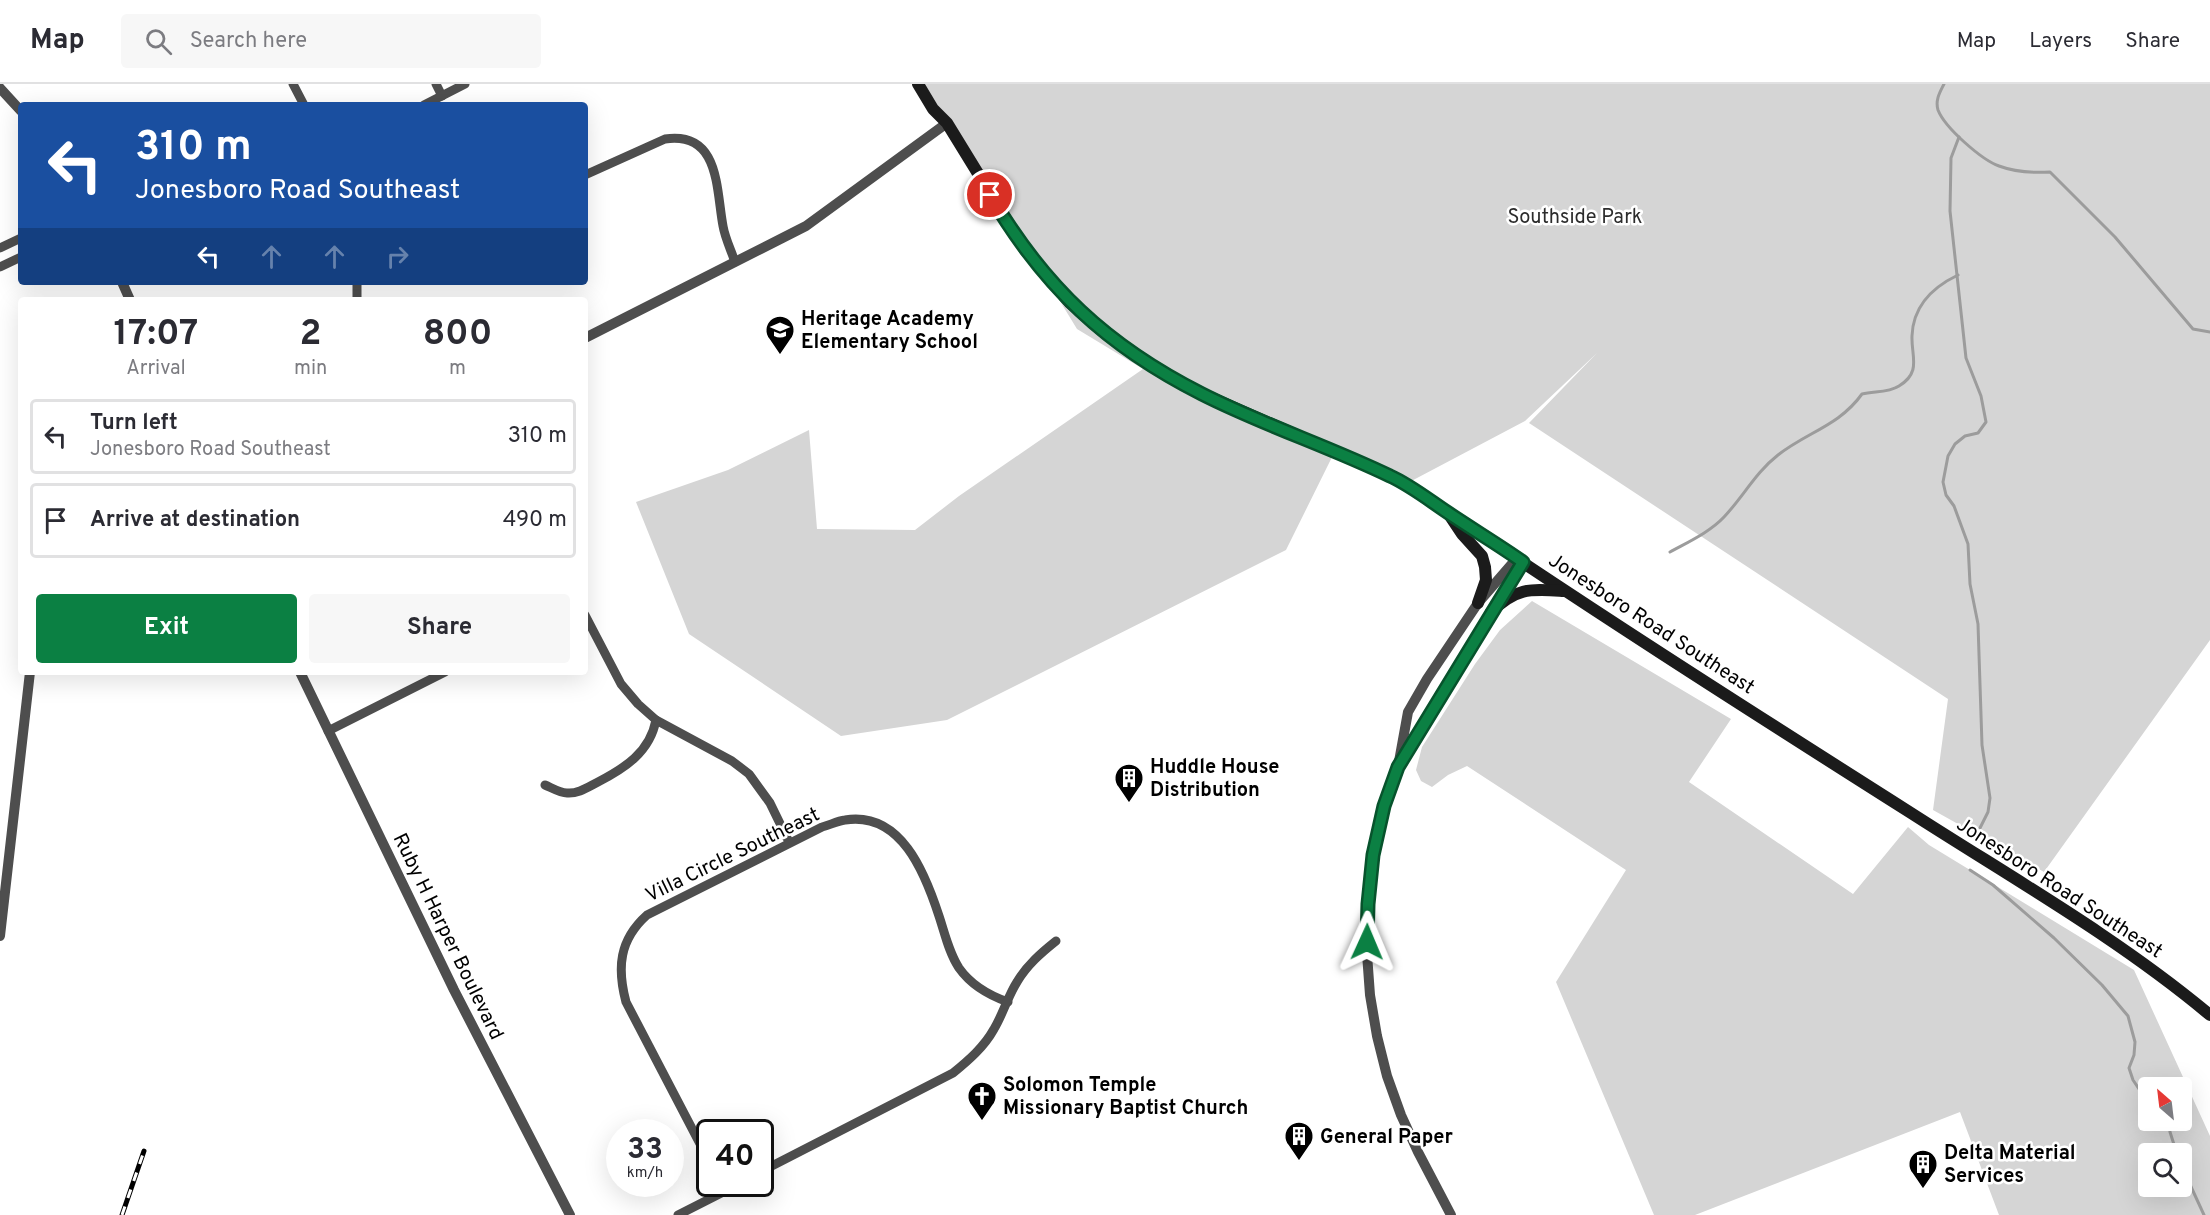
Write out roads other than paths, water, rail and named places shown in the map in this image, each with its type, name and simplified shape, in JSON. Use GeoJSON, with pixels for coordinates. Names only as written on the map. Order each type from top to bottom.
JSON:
{"type":"FeatureCollection","features":[{"type":"Feature","properties":{"kind":"main road","name":"Jonesboro Road Southeast"},"geometry":{"type":"LineString","coordinates":[[918,84],[933,109],[947,123],[1025,250],[1070,303],[1102,331],[1159,370],[1203,394],[1392,477],[1768,722],[2042,895],[2116,944],[2210,1015]]}},
{"type":"Feature","properties":{"kind":"main road"},"geometry":{"type":"LineString","coordinates":[[1448,513],[1462,534],[1482,556],[1486,580],[1478,603]]}},
{"type":"Feature","properties":{"kind":"main road"},"geometry":{"type":"LineString","coordinates":[[1491,612],[1507,597],[1526,590],[1567,591]]}},
{"type":"Feature","properties":{"kind":"street"},"geometry":{"type":"LineString","coordinates":[[293,84],[302,102]]}},
{"type":"Feature","properties":{"kind":"street"},"geometry":{"type":"LineString","coordinates":[[436,84],[442,96]]}},
{"type":"Feature","properties":{"kind":"street"},"geometry":{"type":"LineString","coordinates":[[430,102],[465,84]]}},
{"type":"Feature","properties":{"kind":"street"},"geometry":{"type":"LineString","coordinates":[[0,88],[18,108]]}},
{"type":"Feature","properties":{"kind":"street"},"geometry":{"type":"LineString","coordinates":[[588,336],[819,218],[947,123]]}},
{"type":"Feature","properties":{"kind":"street"},"geometry":{"type":"LineString","coordinates":[[588,174],[665,139],[678,137],[696,144],[710,158],[718,186],[723,228],[735,262]]}},
{"type":"Feature","properties":{"kind":"street"},"geometry":{"type":"LineString","coordinates":[[0,248],[18,239]]}},
{"type":"Feature","properties":{"kind":"street"},"geometry":{"type":"LineString","coordinates":[[0,267],[18,258]]}},
{"type":"Feature","properties":{"kind":"street"},"geometry":{"type":"LineString","coordinates":[[1451,1215],[1401,1115],[1387,1076],[1377,1036],[1370,995],[1367,954],[1368,904],[1373,855],[1384,806],[1398,767],[1408,712],[1478,603],[1520,560]]}},
{"type":"Feature","properties":{"kind":"street"},"geometry":{"type":"LineString","coordinates":[[1398,767],[1520,560]]}},
{"type":"Feature","properties":{"kind":"street"},"geometry":{"type":"LineString","coordinates":[[588,621],[621,684],[638,704],[656,720],[732,761],[749,774],[770,803],[789,842]]}},
{"type":"Feature","properties":{"kind":"street"},"geometry":{"type":"LineString","coordinates":[[1453,640],[1468,650]]}},
{"type":"Feature","properties":{"kind":"street"},"geometry":{"type":"LineString","coordinates":[[0,935],[30,675]]}},
{"type":"Feature","properties":{"kind":"street","name":"Ruby H Harper Boulevard"},"geometry":{"type":"LineString","coordinates":[[301,675],[454,990],[570,1215]]}},
{"type":"Feature","properties":{"kind":"street"},"geometry":{"type":"LineString","coordinates":[[328,731],[439,675]]}},
{"type":"Feature","properties":{"kind":"street"},"geometry":{"type":"LineString","coordinates":[[545,785],[566,794],[581,791],[618,772],[634,759],[647,743],[656,720]]}},
{"type":"Feature","properties":{"kind":"street","name":"Villa Circle Southeast"},"geometry":{"type":"LineString","coordinates":[[696,1136],[626,1002],[620,981],[621,959],[631,933],[647,915],[822,827],[845,820],[876,822],[892,831],[908,847],[918,864],[935,905],[950,951],[959,968],[980,989],[1008,1002]]}},
{"type":"Feature","properties":{"kind":"street"},"geometry":{"type":"LineString","coordinates":[[774,1165],[953,1073],[984,1044],[1016,983],[1056,941]]}},
{"type":"Feature","properties":{"kind":"street"},"geometry":{"type":"LineString","coordinates":[[678,1215],[706,1197]]}},
{"type":"Feature","properties":{"kind":"waterway"},"geometry":{"type":"LineString","coordinates":[[1944,84],[1938,99],[1938,110],[1948,126],[1965,142],[1983,157],[1999,166],[2024,172],[2050,172],[2115,237],[2193,329],[2210,332]]}},
{"type":"Feature","properties":{"kind":"waterway"},"geometry":{"type":"LineString","coordinates":[[1959,137],[1951,158],[1950,211],[1966,358],[1981,396],[1986,422],[1978,433],[1965,436],[1955,444],[1948,456],[1943,482],[1946,495],[1954,506],[1968,544],[1970,584],[1978,624],[1982,745],[1990,798],[1988,812],[1976,836]]}},
{"type":"Feature","properties":{"kind":"waterway"},"geometry":{"type":"LineString","coordinates":[[1670,552],[1712,527],[1731,509],[1770,462],[1789,447],[1843,414],[1862,394],[1890,390],[1906,381],[1913,369],[1913,325],[1920,307],[1940,285],[1958,275]]}},
{"type":"Feature","properties":{"kind":"waterway"},"geometry":{"type":"LineString","coordinates":[[1970,870],[1993,885],[2054,938],[2102,985],[2128,1016],[2135,1042],[2134,1055],[2129,1068],[2138,1088]]}},
{"type":"Feature","properties":{"kind":"waterway"},"geometry":{"type":"LineString","coordinates":[[2170,1131],[2174,1143]]}},
{"type":"Feature","properties":{"kind":"waterway"},"geometry":{"type":"LineString","coordinates":[[2192,1189],[2204,1215]]}},
{"type":"Feature","properties":{"kind":"railway"},"geometry":{"type":"LineString","coordinates":[[122,1215],[144,1151]]}},
{"type":"Feature","properties":{"kind":"place","name":"Heritage Academy Elementary School"},"geometry":{"type":"Point","coordinates":[780,356]}},
{"type":"Feature","properties":{"kind":"place","name":"Huddle House Distribution"},"geometry":{"type":"Point","coordinates":[1129,804]}},
{"type":"Feature","properties":{"kind":"place","name":"Solomon Temple Missionary Baptist Church"},"geometry":{"type":"Point","coordinates":[982,1122]}},
{"type":"Feature","properties":{"kind":"place","name":"General Paper"},"geometry":{"type":"Point","coordinates":[1299,1162]}},
{"type":"Feature","properties":{"kind":"place","name":"Delta Material Services"},"geometry":{"type":"Point","coordinates":[1923,1190]}},
{"type":"Feature","properties":{"kind":"park label","name":"Southside Park"},"geometry":{"type":"Point","coordinates":[1575,216]}}]}
